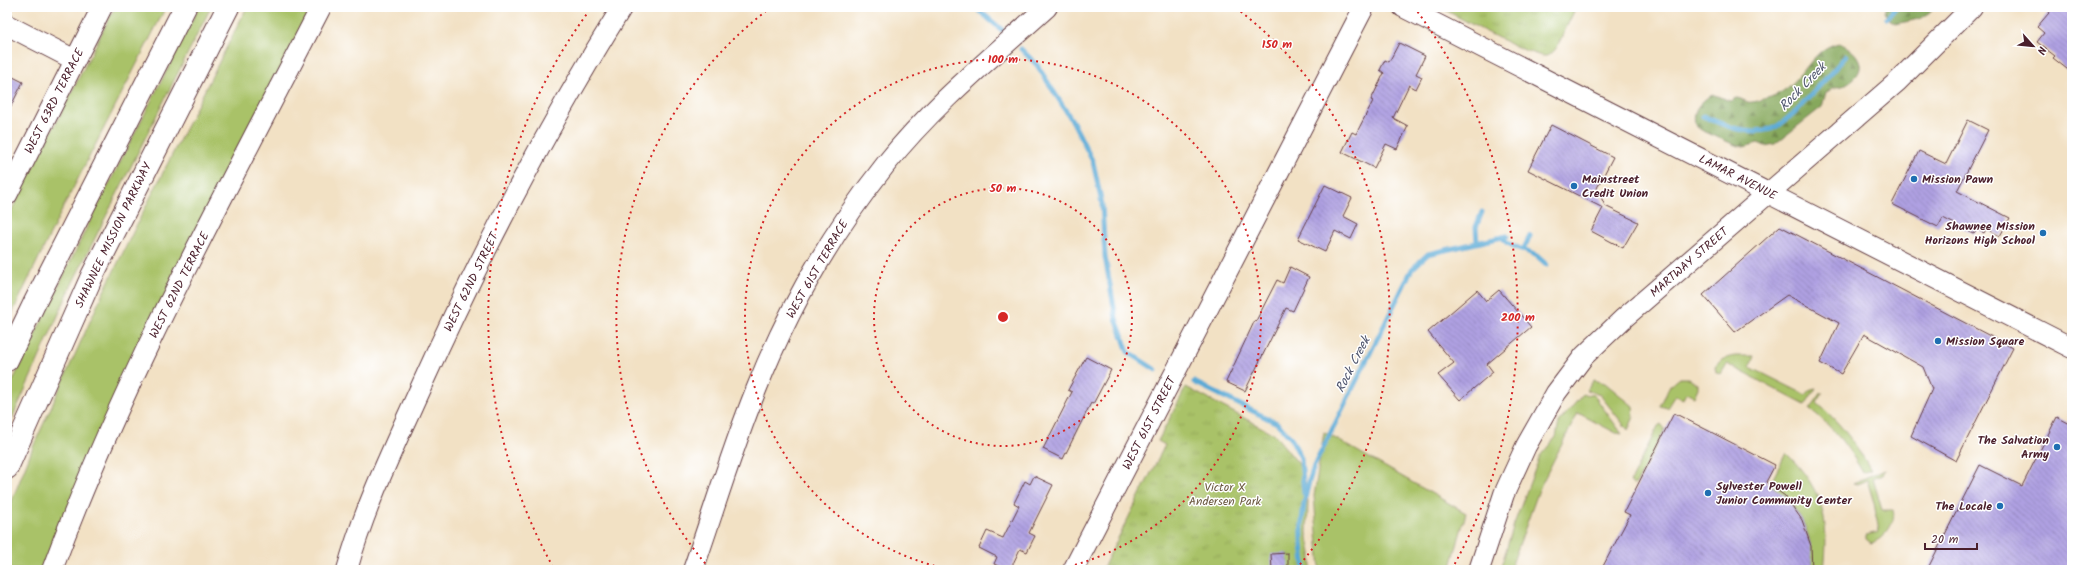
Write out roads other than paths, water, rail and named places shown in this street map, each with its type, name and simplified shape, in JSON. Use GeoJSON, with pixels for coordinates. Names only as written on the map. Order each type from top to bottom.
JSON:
{"type":"FeatureCollection","features":[{"type":"Feature","properties":{"kind":"highway"},"geometry":{"type":"LineString","coordinates":[[7,360],[184,7]]}},
{"type":"Feature","properties":{"kind":"highway","name":"SHAWNEE MISSION PARKWAY"},"geometry":{"type":"LineString","coordinates":[[7,468],[92,276],[228,7]]}},
{"type":"Feature","properties":{"kind":"street","name":"WEST 63RD TERRACE"},"geometry":{"type":"LineString","coordinates":[[7,196],[102,7]]}},
{"type":"Feature","properties":{"kind":"street","name":"WEST 62ND TERRACE"},"geometry":{"type":"LineString","coordinates":[[52,570],[81,493],[134,374],[321,7]]}},
{"type":"Feature","properties":{"kind":"street","name":"WEST 62ND STREET"},"geometry":{"type":"LineString","coordinates":[[347,570],[366,514],[400,434],[461,299],[551,126],[622,7]]}},
{"type":"Feature","properties":{"kind":"street","name":"WEST 61ST TERRACE"},"geometry":{"type":"LineString","coordinates":[[693,570],[756,390],[787,320],[817,264],[848,216],[886,164],[910,136],[957,88],[1047,7]]}},
{"type":"Feature","properties":{"kind":"street","name":"WEST 61ST STREET"},"geometry":{"type":"LineString","coordinates":[[1073,570],[1364,7]]}},
{"type":"Feature","properties":{"kind":"street","name":"LAMAR AVENUE"},"geometry":{"type":"LineString","coordinates":[[1403,7],[2072,348]]}},
{"type":"Feature","properties":{"kind":"street","name":"MARTWAY STREET"},"geometry":{"type":"LineString","coordinates":[[1479,570],[1504,494],[1526,448],[1556,393],[1584,356],[1624,318],[1911,70],[1972,7]]}},
{"type":"Feature","properties":{"kind":"street"},"geometry":{"type":"LineString","coordinates":[[7,25],[75,60]]}},
{"type":"Feature","properties":{"kind":"waterway"},"geometry":{"type":"LineString","coordinates":[[975,7],[1002,30]]}},
{"type":"Feature","properties":{"kind":"waterway","name":"Rock Creek"},"geometry":{"type":"LineString","coordinates":[[1887,18],[1896,7]]}},
{"type":"Feature","properties":{"kind":"waterway"},"geometry":{"type":"LineString","coordinates":[[1021,49],[1037,65],[1073,122],[1093,162],[1102,204],[1105,257],[1116,318],[1128,352],[1156,370]]}},
{"type":"Feature","properties":{"kind":"waterway","name":"Rock Creek"},"geometry":{"type":"LineString","coordinates":[[1703,116],[1719,123],[1744,130],[1762,131],[1771,129],[1779,125],[1799,108],[1846,56]]}},
{"type":"Feature","properties":{"kind":"waterway"},"geometry":{"type":"LineString","coordinates":[[1477,243],[1476,227],[1482,212]]}},
{"type":"Feature","properties":{"kind":"waterway","name":"Rock Creek"},"geometry":{"type":"LineString","coordinates":[[1305,570],[1302,542],[1302,517],[1306,492],[1314,466],[1412,269],[1428,254],[1507,236]]}},
{"type":"Feature","properties":{"kind":"waterway"},"geometry":{"type":"LineString","coordinates":[[1523,250],[1530,236]]}},
{"type":"Feature","properties":{"kind":"waterway"},"geometry":{"type":"LineString","coordinates":[[1502,237],[1507,243],[1537,256],[1547,265]]}},
{"type":"Feature","properties":{"kind":"waterway"},"geometry":{"type":"LineString","coordinates":[[1194,382],[1277,423],[1291,438],[1301,458],[1304,494]]}},
{"type":"Feature","properties":{"kind":"place","name":"Mission Pawn"},"geometry":{"type":"Point","coordinates":[1914,179]}},
{"type":"Feature","properties":{"kind":"place","name":"Mainstreet Credit Union"},"geometry":{"type":"Point","coordinates":[1574,186]}},
{"type":"Feature","properties":{"kind":"place","name":"Shawnee Mission Horizons High School"},"geometry":{"type":"Point","coordinates":[2043,233]}},
{"type":"Feature","properties":{"kind":"place","name":"Mission Square"},"geometry":{"type":"Point","coordinates":[1938,341]}},
{"type":"Feature","properties":{"kind":"place","name":"The Salvation Army"},"geometry":{"type":"Point","coordinates":[2057,447]}},
{"type":"Feature","properties":{"kind":"place","name":"Sylvester Powell Junior Community Center"},"geometry":{"type":"Point","coordinates":[1708,493]}},
{"type":"Feature","properties":{"kind":"place","name":"The Locale"},"geometry":{"type":"Point","coordinates":[2000,506]}},
{"type":"Feature","properties":{"kind":"park label","name":"Victor X Andersen Park"},"geometry":{"type":"Point","coordinates":[1225,494]}}]}
